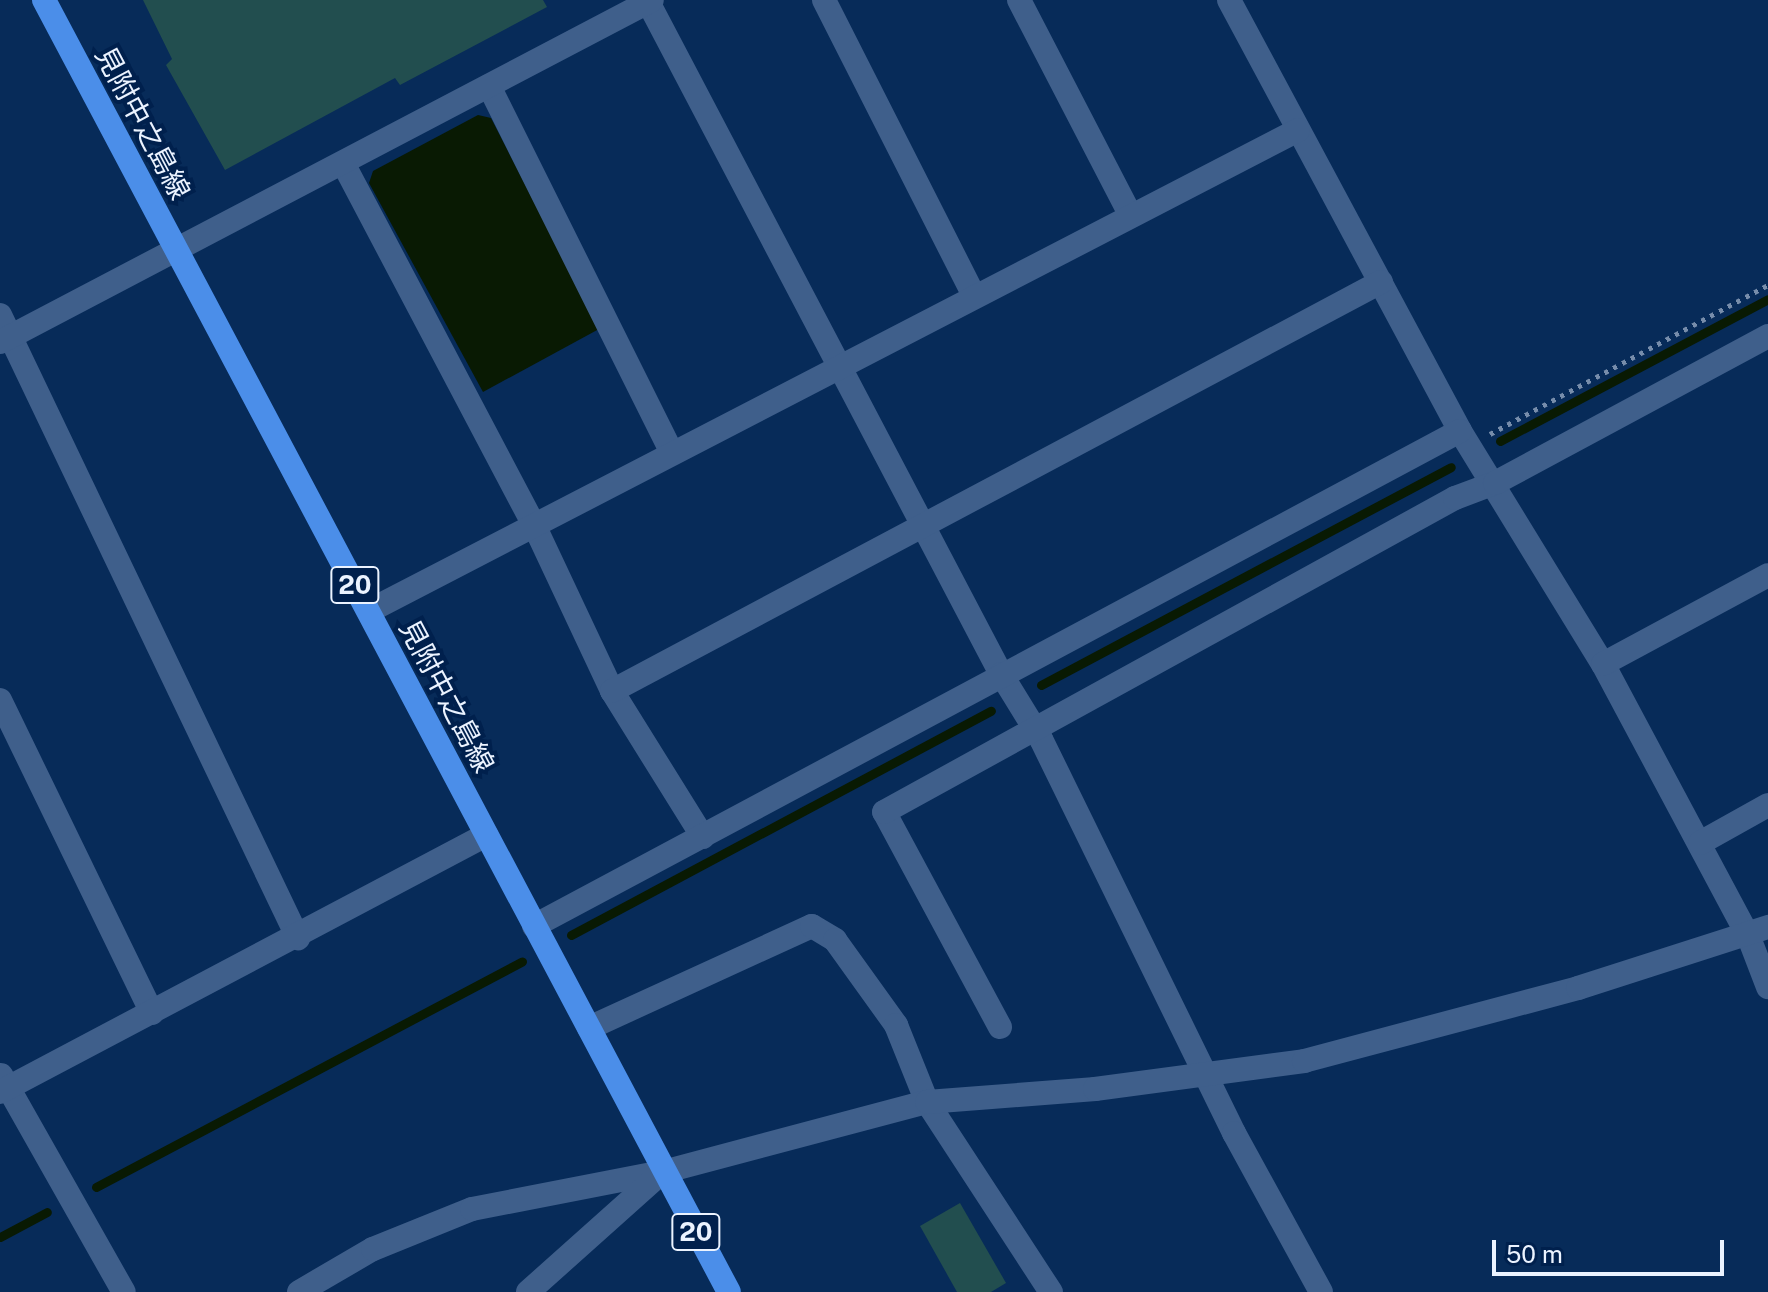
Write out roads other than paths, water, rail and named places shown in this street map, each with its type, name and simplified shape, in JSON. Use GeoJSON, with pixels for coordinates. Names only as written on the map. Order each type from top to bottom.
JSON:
{"type":"FeatureCollection","features":[{"type":"Feature","properties":{"kind":"main road","name":"見附中之島線"},"geometry":{"type":"LineString","coordinates":[[44,0],[729,1292]]}},
{"type":"Feature","properties":{"kind":"street"},"geometry":{"type":"LineString","coordinates":[[824,0],[974,296]]}},
{"type":"Feature","properties":{"kind":"street"},"geometry":{"type":"LineString","coordinates":[[1019,0],[1131,216]]}},
{"type":"Feature","properties":{"kind":"street"},"geometry":{"type":"LineString","coordinates":[[1229,0],[1465,438],[1603,664],[1700,843],[1758,931],[1768,987]]}},
{"type":"Feature","properties":{"kind":"street"},"geometry":{"type":"LineString","coordinates":[[298,938],[4,331],[177,251],[649,1],[1001,674],[1034,728],[1207,1076],[1321,1292]]}},
{"type":"Feature","properties":{"kind":"street"},"geometry":{"type":"LineString","coordinates":[[489,86],[672,453]]}},
{"type":"Feature","properties":{"kind":"street"},"geometry":{"type":"LineString","coordinates":[[369,611],[535,527],[838,365],[1298,130]]}},
{"type":"Feature","properties":{"kind":"street"},"geometry":{"type":"LineString","coordinates":[[343,163],[535,527],[612,691],[703,837]]}},
{"type":"Feature","properties":{"kind":"street"},"geometry":{"type":"LineString","coordinates":[[612,691],[924,528],[1381,282]]}},
{"type":"Feature","properties":{"kind":"street"},"geometry":{"type":"LineString","coordinates":[[1000,1027],[884,812],[1455,498],[1495,483],[1768,336]]}},
{"type":"Feature","properties":{"kind":"street"},"geometry":{"type":"LineString","coordinates":[[534,926],[1001,674],[1465,438]]}},
{"type":"Feature","properties":{"kind":"street"},"geometry":{"type":"LineString","coordinates":[[1603,664],[1768,575]]}},
{"type":"Feature","properties":{"kind":"street"},"geometry":{"type":"LineString","coordinates":[[0,700],[152,1013]]}},
{"type":"Feature","properties":{"kind":"street"},"geometry":{"type":"LineString","coordinates":[[1700,843],[1768,805]]}},
{"type":"Feature","properties":{"kind":"street"},"geometry":{"type":"LineString","coordinates":[[124,1292],[3,1084],[152,1013],[298,938],[486,835]]}},
{"type":"Feature","properties":{"kind":"street"},"geometry":{"type":"LineString","coordinates":[[589,1028],[812,926],[835,940],[896,1025],[927,1102],[1051,1292]]}},
{"type":"Feature","properties":{"kind":"street"},"geometry":{"type":"LineString","coordinates":[[299,1292],[373,1249],[472,1209],[663,1172],[927,1102],[1207,1076],[1332,1054],[1758,931]]}},
{"type":"Feature","properties":{"kind":"street"},"geometry":{"type":"LineString","coordinates":[[528,1292],[663,1172]]}},
{"type":"Feature","properties":{"kind":"waterway"},"geometry":{"type":"LineString","coordinates":[[1500,441],[1768,299]]}},
{"type":"Feature","properties":{"kind":"waterway"},"geometry":{"type":"LineString","coordinates":[[1041,685],[1451,467]]}},
{"type":"Feature","properties":{"kind":"waterway"},"geometry":{"type":"LineString","coordinates":[[571,935],[991,711]]}},
{"type":"Feature","properties":{"kind":"waterway"},"geometry":{"type":"LineString","coordinates":[[96,1187],[522,961]]}},
{"type":"Feature","properties":{"kind":"waterway"},"geometry":{"type":"LineString","coordinates":[[0,1237],[47,1212]]}}]}
